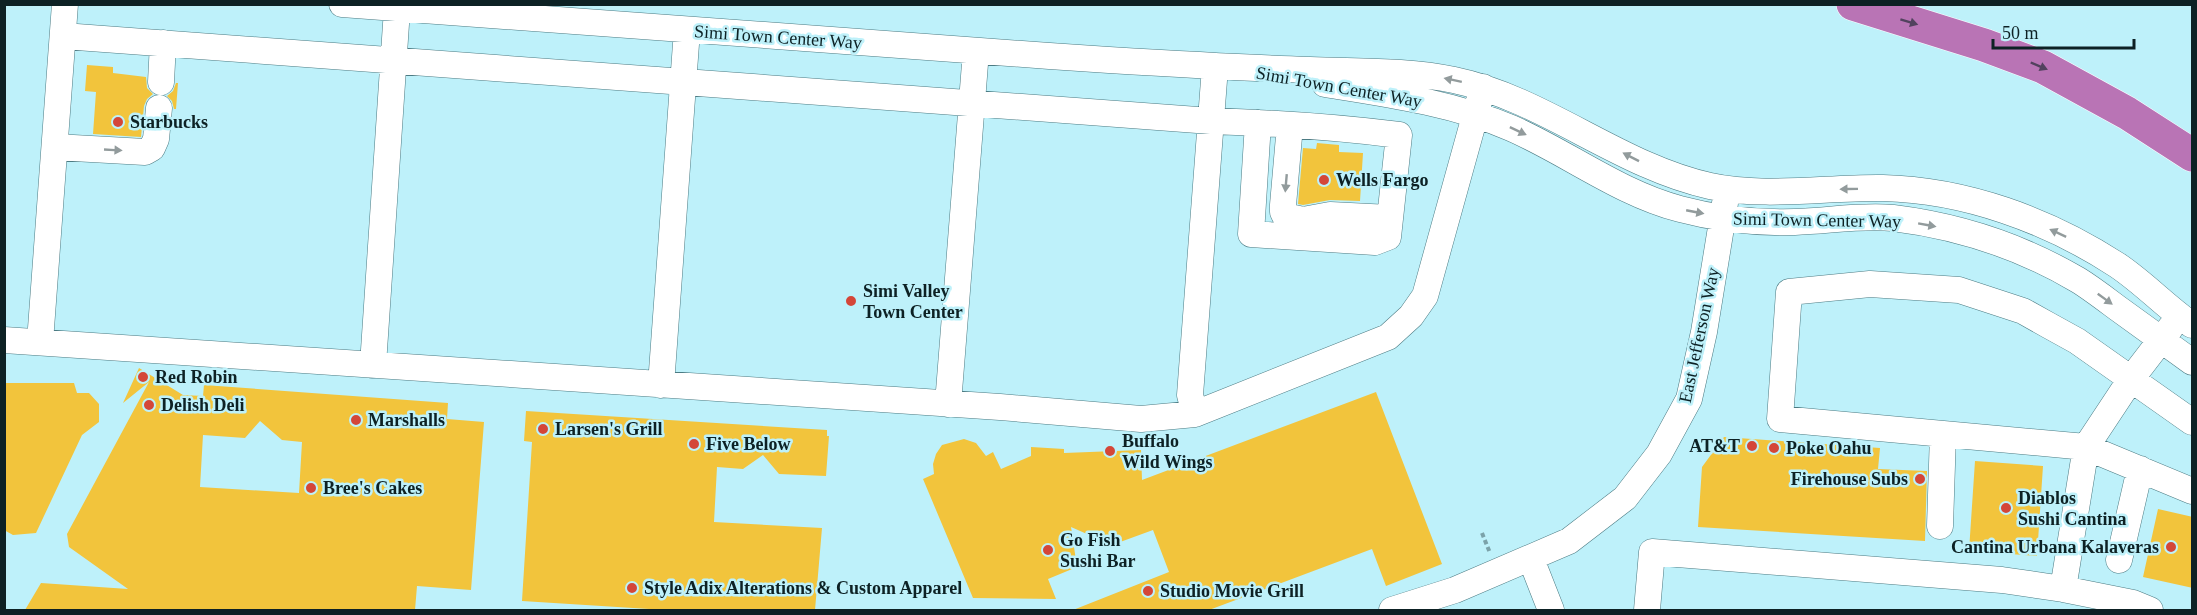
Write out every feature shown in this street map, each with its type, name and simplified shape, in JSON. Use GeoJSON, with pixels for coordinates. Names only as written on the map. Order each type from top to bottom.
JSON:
{"type":"FeatureCollection","features":[{"type":"Feature","properties":{"kind":"highway"},"geometry":{"type":"LineString","coordinates":[[1853,4],[1984,45],[2043,67],[2127,113],[2193,155]]}},
{"type":"Feature","properties":{"kind":"street"},"geometry":{"type":"LineString","coordinates":[[40,342],[65,4]]}},
{"type":"Feature","properties":{"kind":"street","name":"Simi Town Center Way"},"geometry":{"type":"LineString","coordinates":[[342,4],[976,51],[1215,67],[1412,74],[1452,79],[1483,87],[1520,101],[1641,162],[1698,183],[1726,190],[1885,188],[1931,192],[1989,204],[2061,234],[2119,266],[2186,321]]}},
{"type":"Feature","properties":{"kind":"street"},"geometry":{"type":"LineString","coordinates":[[373,365],[397,9]]}},
{"type":"Feature","properties":{"kind":"street"},"geometry":{"type":"LineString","coordinates":[[661,385],[687,30]]}},
{"type":"Feature","properties":{"kind":"street"},"geometry":{"type":"LineString","coordinates":[[63,36],[1290,125],[1399,135],[1388,237],[1375,242],[1251,234],[1258,123]]}},
{"type":"Feature","properties":{"kind":"street"},"geometry":{"type":"LineString","coordinates":[[161,82],[163,43]]}},
{"type":"Feature","properties":{"kind":"street"},"geometry":{"type":"LineString","coordinates":[[948,404],[976,51]]}},
{"type":"Feature","properties":{"kind":"street"},"geometry":{"type":"LineString","coordinates":[[1195,414],[1190,395],[1215,67]]}},
{"type":"Feature","properties":{"kind":"street","name":"Simi Town Center Way"},"geometry":{"type":"LineString","coordinates":[[1215,67],[1404,96],[1475,114],[1547,145],[1625,188],[1678,209],[1750,222],[1795,222],[1855,217],[1893,218],[1951,229],[2011,246],[2079,281],[2193,362]]}},
{"type":"Feature","properties":{"kind":"street"},"geometry":{"type":"LineString","coordinates":[[4,340],[1141,419],[1195,414],[1388,337],[1411,316],[1425,296],[1483,87]]}},
{"type":"Feature","properties":{"kind":"street"},"geometry":{"type":"LineString","coordinates":[[55,147],[145,152],[152,148],[156,139],[159,108]]}},
{"type":"Feature","properties":{"kind":"street"},"geometry":{"type":"LineString","coordinates":[[1290,125],[1283,205],[1285,216],[1303,220],[1330,215],[1390,218]]}},
{"type":"Feature","properties":{"kind":"street","name":"East Jefferson Way"},"geometry":{"type":"LineString","coordinates":[[1392,610],[1455,590],[1569,541],[1625,498],[1659,454],[1689,399],[1704,332],[1726,190]]}},
{"type":"Feature","properties":{"kind":"street"},"geometry":{"type":"LineString","coordinates":[[2193,422],[2077,341],[2023,311],[1959,290],[1870,284],[1789,292],[1780,419],[2086,447],[2193,491]]}},
{"type":"Feature","properties":{"kind":"street"},"geometry":{"type":"LineString","coordinates":[[2063,589],[2086,447],[2131,379],[2162,340],[2186,321]]}},
{"type":"Feature","properties":{"kind":"street"},"geometry":{"type":"LineString","coordinates":[[1940,526],[1943,434]]}},
{"type":"Feature","properties":{"kind":"street"},"geometry":{"type":"LineString","coordinates":[[2119,560],[2140,470]]}},
{"type":"Feature","properties":{"kind":"street"},"geometry":{"type":"LineString","coordinates":[[1647,610],[1652,552],[2002,580],[2133,603],[2150,610]]}},
{"type":"Feature","properties":{"kind":"street"},"geometry":{"type":"LineString","coordinates":[[1531,559],[1551,610]]}},
{"type":"Feature","properties":{"kind":"path"},"geometry":{"type":"LineString","coordinates":[[1482,533],[1491,557]]}},
{"type":"Feature","properties":{"kind":"building"},"geometry":{"type":"Polygon","coordinates":[[[87,65],[113,67],[113,73],[146,77],[147,88],[153,94],[144,106],[141,137],[93,134],[96,92],[85,91],[87,65]]]}},
{"type":"Feature","properties":{"kind":"building"},"geometry":{"type":"Polygon","coordinates":[[[178,83],[176,109],[174,109],[172,101],[167,96],[173,91],[178,83]]]}},
{"type":"Feature","properties":{"kind":"building"},"geometry":{"type":"Polygon","coordinates":[[[1317,143],[1339,145],[1339,152],[1363,153],[1360,201],[1330,200],[1298,204],[1303,148],[1316,149],[1317,143]]]}},
{"type":"Feature","properties":{"kind":"building"},"geometry":{"type":"Polygon","coordinates":[[[139,368],[183,395],[203,396],[204,385],[448,403],[447,419],[484,422],[471,590],[417,586],[415,610],[25,610],[41,583],[128,589],[69,547],[67,534],[149,382],[123,403],[139,368]],[[260,421],[245,438],[203,435],[200,487],[299,493],[302,442],[282,440],[260,421]]]}},
{"type":"Feature","properties":{"kind":"building"},"geometry":{"type":"Polygon","coordinates":[[[4,383],[74,383],[77,393],[89,393],[99,404],[99,422],[82,435],[36,533],[13,535],[4,530],[4,383]]]}},
{"type":"Feature","properties":{"kind":"building"},"geometry":{"type":"Polygon","coordinates":[[[1376,392],[1442,564],[1386,586],[1372,549],[1209,610],[1073,610],[1169,572],[1153,530],[1112,545],[1071,527],[1077,567],[1048,579],[1056,599],[973,598],[923,479],[934,474],[933,464],[942,445],[964,439],[976,443],[986,456],[993,452],[1001,469],[1031,456],[1031,447],[1064,449],[1064,453],[1141,450],[1142,480],[1376,392]]]}},
{"type":"Feature","properties":{"kind":"building"},"geometry":{"type":"Polygon","coordinates":[[[526,411],[827,430],[827,436],[829,436],[826,476],[779,474],[763,455],[743,469],[717,467],[714,522],[822,528],[815,610],[665,610],[522,601],[532,442],[524,441],[526,411]]]}},
{"type":"Feature","properties":{"kind":"building"},"geometry":{"type":"Polygon","coordinates":[[[1724,437],[1880,448],[1878,469],[1927,471],[1925,541],[1698,527],[1702,467],[1724,437]]]}},
{"type":"Feature","properties":{"kind":"building","name":"Diablos Sushi Cantina"},"geometry":{"type":"Polygon","coordinates":[[[1975,461],[2043,466],[2037,556],[1969,551],[1975,461]]]}},
{"type":"Feature","properties":{"kind":"building","name":"Cantina Urbana Kalaveras"},"geometry":{"type":"Polygon","coordinates":[[[2158,509],[2193,517],[2193,588],[2143,577],[2158,509]]]}},
{"type":"Feature","properties":{"kind":"place","name":"Starbucks"},"geometry":{"type":"Point","coordinates":[118,122]}},
{"type":"Feature","properties":{"kind":"place","name":"Wells Fargo"},"geometry":{"type":"Point","coordinates":[1324,180]}},
{"type":"Feature","properties":{"kind":"place","name":"Simi Valley Town Center"},"geometry":{"type":"Point","coordinates":[851,301]}},
{"type":"Feature","properties":{"kind":"place","name":"Red Robin"},"geometry":{"type":"Point","coordinates":[143,377]}},
{"type":"Feature","properties":{"kind":"place","name":"Delish Deli"},"geometry":{"type":"Point","coordinates":[149,405]}},
{"type":"Feature","properties":{"kind":"place","name":"Marshalls"},"geometry":{"type":"Point","coordinates":[356,420]}},
{"type":"Feature","properties":{"kind":"place","name":"Larsen's Grill"},"geometry":{"type":"Point","coordinates":[543,429]}},
{"type":"Feature","properties":{"kind":"place","name":"Five Below"},"geometry":{"type":"Point","coordinates":[694,444]}},
{"type":"Feature","properties":{"kind":"place","name":"AT&T"},"geometry":{"type":"Point","coordinates":[1752,446]}},
{"type":"Feature","properties":{"kind":"place","name":"Poke Oahu"},"geometry":{"type":"Point","coordinates":[1774,448]}},
{"type":"Feature","properties":{"kind":"place","name":"Buffalo Wild Wings"},"geometry":{"type":"Point","coordinates":[1110,451]}},
{"type":"Feature","properties":{"kind":"place","name":"Firehouse Subs"},"geometry":{"type":"Point","coordinates":[1920,479]}},
{"type":"Feature","properties":{"kind":"place","name":"Bree's Cakes"},"geometry":{"type":"Point","coordinates":[311,488]}},
{"type":"Feature","properties":{"kind":"place","name":"Diablos Sushi Cantina"},"geometry":{"type":"Point","coordinates":[2006,508]}},
{"type":"Feature","properties":{"kind":"place","name":"Cantina Urbana Kalaveras"},"geometry":{"type":"Point","coordinates":[2171,547]}},
{"type":"Feature","properties":{"kind":"place","name":"Go Fish Sushi Bar"},"geometry":{"type":"Point","coordinates":[1048,550]}},
{"type":"Feature","properties":{"kind":"place","name":"Style Adix Alterations & Custom Apparel"},"geometry":{"type":"Point","coordinates":[632,588]}},
{"type":"Feature","properties":{"kind":"place","name":"Studio Movie Grill"},"geometry":{"type":"Point","coordinates":[1148,591]}}]}
